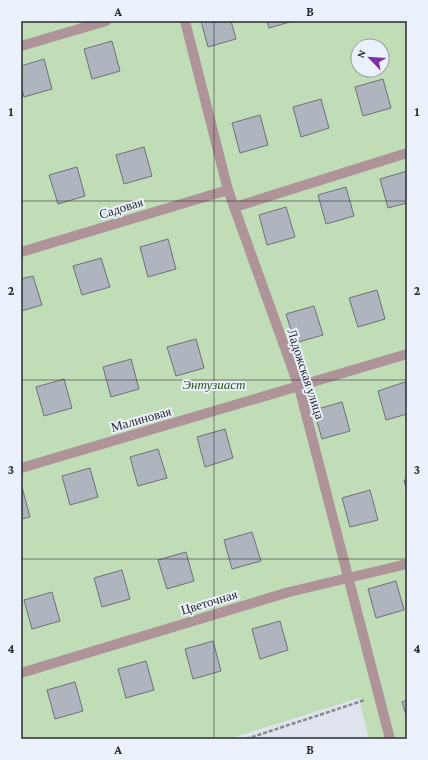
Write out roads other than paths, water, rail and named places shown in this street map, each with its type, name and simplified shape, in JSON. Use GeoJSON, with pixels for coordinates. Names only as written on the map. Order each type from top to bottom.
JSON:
{"type":"FeatureCollection","features":[{"type":"Feature","properties":{"kind":"street"},"geometry":{"type":"LineString","coordinates":[[21,46],[106,21]]}},
{"type":"Feature","properties":{"kind":"street","name":"Ладожская улица"},"geometry":{"type":"LineString","coordinates":[[185,21],[228,190],[299,387],[390,739]]}},
{"type":"Feature","properties":{"kind":"street"},"geometry":{"type":"LineString","coordinates":[[235,207],[407,153]]}},
{"type":"Feature","properties":{"kind":"street","name":"Садовая"},"geometry":{"type":"LineString","coordinates":[[21,252],[228,190]]}},
{"type":"Feature","properties":{"kind":"street","name":"Малиновая"},"geometry":{"type":"LineString","coordinates":[[21,468],[407,354]]}},
{"type":"Feature","properties":{"kind":"street","name":"Цветочная"},"geometry":{"type":"LineString","coordinates":[[21,673],[289,592],[407,564]]}},
{"type":"Feature","properties":{"kind":"park label","name":"Энтузиаст"},"geometry":{"type":"Point","coordinates":[214,384]}}]}
